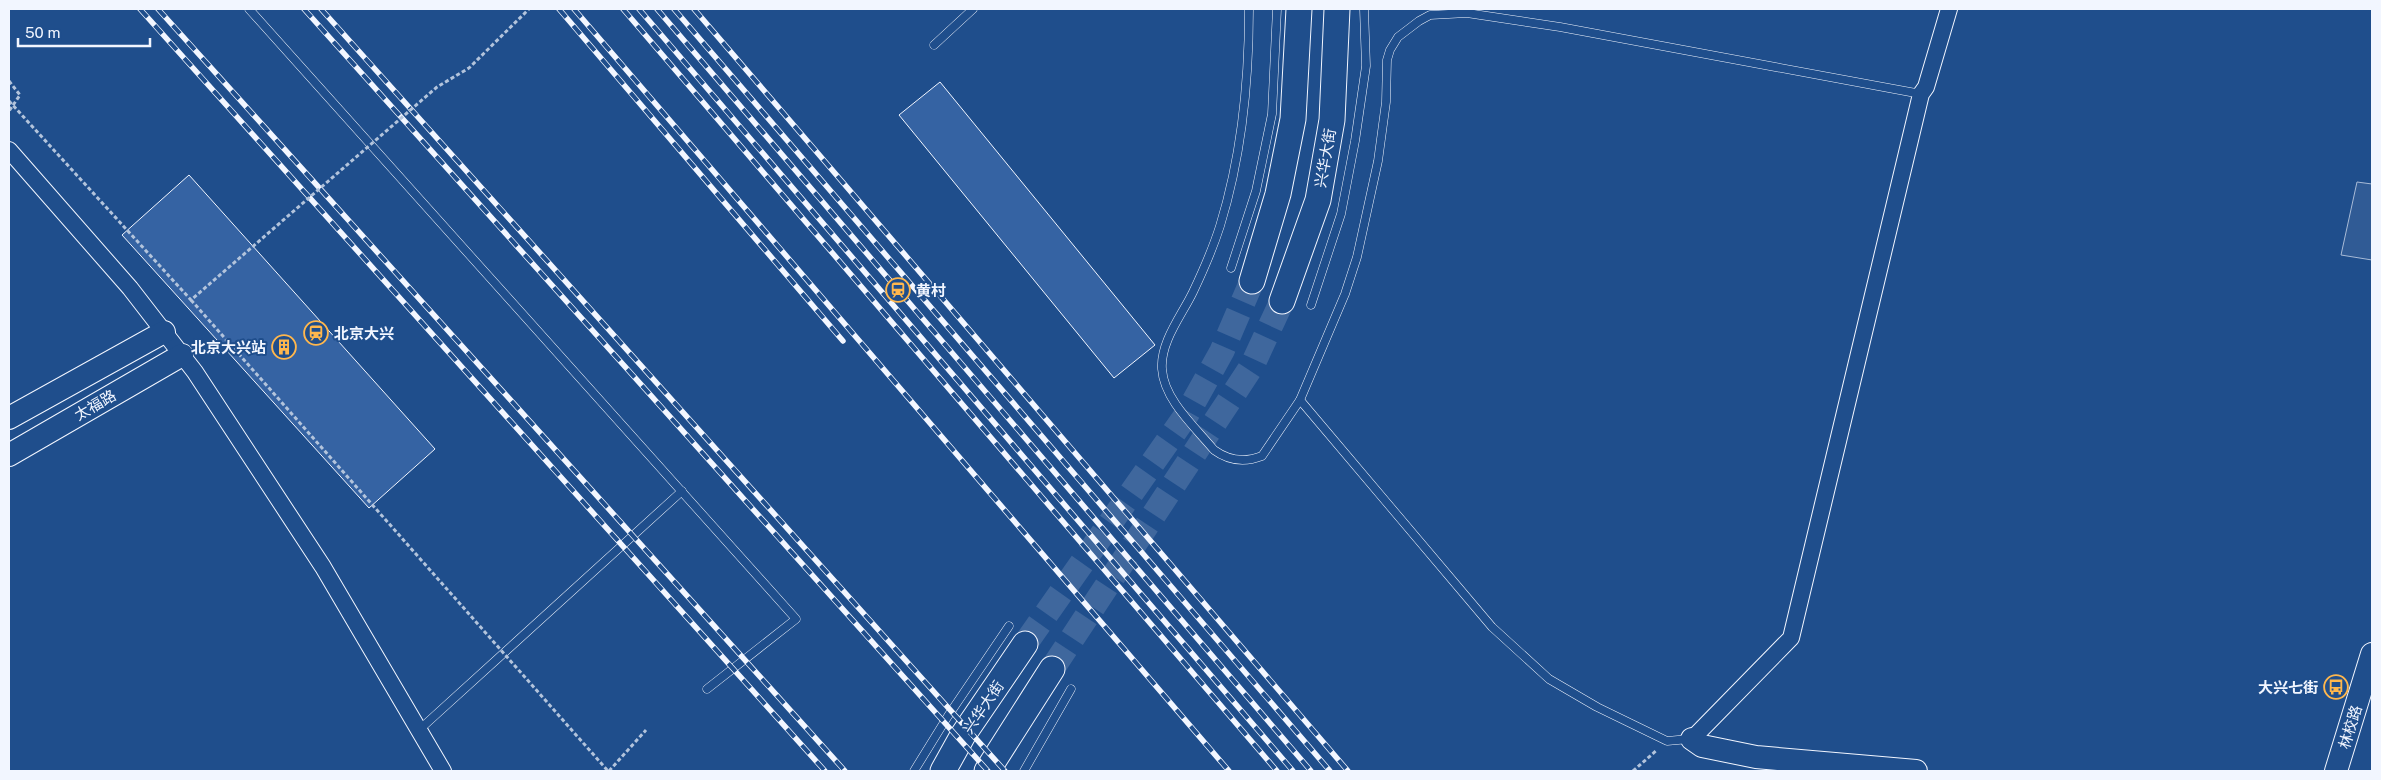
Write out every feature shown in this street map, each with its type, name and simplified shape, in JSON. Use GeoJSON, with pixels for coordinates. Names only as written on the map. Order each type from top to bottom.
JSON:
{"type":"FeatureCollection","features":[{"type":"Feature","properties":{"kind":"main road"},"geometry":{"type":"LineString","coordinates":[[1252,281],[1278,194],[1293,119],[1299,9]]}},
{"type":"Feature","properties":{"kind":"main road","name":"兴华大街"},"geometry":{"type":"LineString","coordinates":[[1282,301],[1318,200],[1332,120],[1337,9]]}},
{"type":"Feature","properties":{"kind":"main road","name":"太福路"},"geometry":{"type":"LineString","coordinates":[[9,418],[164,332]]}},
{"type":"Feature","properties":{"kind":"main road","name":"太福路"},"geometry":{"type":"LineString","coordinates":[[9,455],[182,355]]}},
{"type":"Feature","properties":{"kind":"main road","name":"兴华大街"},"geometry":{"type":"LineString","coordinates":[[943,771],[1017,635]]}},
{"type":"Feature","properties":{"kind":"main road","name":"林校路"},"geometry":{"type":"LineString","coordinates":[[2336,771],[2372,654]]}},
{"type":"Feature","properties":{"kind":"main road"},"geometry":{"type":"LineString","coordinates":[[987,771],[1052,669]]}},
{"type":"Feature","properties":{"kind":"main road"},"geometry":{"type":"LineString","coordinates":[[1692,739],[1702,746],[1757,764],[1916,771]]}},
{"type":"Feature","properties":{"kind":"street"},"geometry":{"type":"LineString","coordinates":[[1692,739],[1791,638],[1921,94],[1926,87],[1950,9]]}},
{"type":"Feature","properties":{"kind":"street"},"geometry":{"type":"LineString","coordinates":[[9,150],[130,288],[195,372],[324,567],[443,771]]}},
{"type":"Feature","properties":{"kind":"lane"},"geometry":{"type":"LineString","coordinates":[[249,9],[796,619],[707,690]]}},
{"type":"Feature","properties":{"kind":"lane"},"geometry":{"type":"LineString","coordinates":[[934,45],[973,9]]}},
{"type":"Feature","properties":{"kind":"lane"},"geometry":{"type":"LineString","coordinates":[[1249,9],[1245,100],[1232,184],[1209,255],[1190,300],[1171,334],[1164,352],[1162,367],[1164,385],[1214,450],[1222,456],[1240,461],[1262,456],[1300,400],[1345,294],[1357,257],[1378,161],[1386,102],[1387,60],[1390,50],[1405,30],[1430,15],[1467,13],[1560,27],[1921,94]]}},
{"type":"Feature","properties":{"kind":"lane"},"geometry":{"type":"LineString","coordinates":[[1230,268],[1256,191],[1272,114],[1277,9]]}},
{"type":"Feature","properties":{"kind":"lane"},"geometry":{"type":"LineString","coordinates":[[1311,305],[1341,214],[1355,141],[1366,66],[1364,9]]}},
{"type":"Feature","properties":{"kind":"lane"},"geometry":{"type":"LineString","coordinates":[[1300,400],[1492,627],[1550,679],[1597,707],[1667,741],[1692,739]]}},
{"type":"Feature","properties":{"kind":"lane"},"geometry":{"type":"LineString","coordinates":[[418,730],[682,491]]}},
{"type":"Feature","properties":{"kind":"lane"},"geometry":{"type":"LineString","coordinates":[[914,771],[948,716],[1017,635]]}},
{"type":"Feature","properties":{"kind":"lane"},"geometry":{"type":"LineString","coordinates":[[1024,771],[1071,689]]}},
{"type":"Feature","properties":{"kind":"path"},"geometry":{"type":"LineString","coordinates":[[191,300],[437,87],[469,68],[529,9]]}},
{"type":"Feature","properties":{"kind":"path"},"geometry":{"type":"LineString","coordinates":[[9,81],[20,95],[9,111]]}},
{"type":"Feature","properties":{"kind":"path"},"geometry":{"type":"LineString","coordinates":[[9,101],[191,300],[609,771],[646,730]]}},
{"type":"Feature","properties":{"kind":"path"},"geometry":{"type":"LineString","coordinates":[[1633,771],[1667,741]]}},
{"type":"Feature","properties":{"kind":"shaded area"},"geometry":{"type":"Polygon","coordinates":[[[2357,182],[2372,184],[2372,260],[2341,255],[2357,182]]]}},
{"type":"Feature","properties":{"kind":"building"},"geometry":{"type":"Polygon","coordinates":[[[940,82],[1155,345],[1114,378],[899,115],[940,82]]]}},
{"type":"Feature","properties":{"kind":"building","name":"北京大兴站"},"geometry":{"type":"Polygon","coordinates":[[[189,175],[435,449],[369,508],[122,235],[189,175]]]}},
{"type":"Feature","properties":{"kind":"tunnel"},"geometry":{"type":"LineString","coordinates":[[1025,644],[1187,414],[1222,351],[1252,281]]}},
{"type":"Feature","properties":{"kind":"tunnel"},"geometry":{"type":"LineString","coordinates":[[1052,669],[1252,366],[1282,301]]}},
{"type":"Feature","properties":{"kind":"railway"},"geometry":{"type":"LineString","coordinates":[[140,9],[825,771]]}},
{"type":"Feature","properties":{"kind":"railway"},"geometry":{"type":"LineString","coordinates":[[158,9],[845,771]]}},
{"type":"Feature","properties":{"kind":"railway"},"geometry":{"type":"LineString","coordinates":[[304,9],[988,771]]}},
{"type":"Feature","properties":{"kind":"railway"},"geometry":{"type":"LineString","coordinates":[[321,9],[1005,771]]}},
{"type":"Feature","properties":{"kind":"railway"},"geometry":{"type":"LineString","coordinates":[[559,9],[843,341]]}},
{"type":"Feature","properties":{"kind":"railway"},"geometry":{"type":"LineString","coordinates":[[574,9],[1229,771]]}},
{"type":"Feature","properties":{"kind":"railway"},"geometry":{"type":"LineString","coordinates":[[623,9],[1277,771]]}},
{"type":"Feature","properties":{"kind":"railway"},"geometry":{"type":"LineString","coordinates":[[639,9],[1293,771]]}},
{"type":"Feature","properties":{"kind":"railway"},"geometry":{"type":"LineString","coordinates":[[657,9],[1311,771]]}},
{"type":"Feature","properties":{"kind":"railway"},"geometry":{"type":"LineString","coordinates":[[674,9],[1330,771]]}},
{"type":"Feature","properties":{"kind":"railway"},"geometry":{"type":"LineString","coordinates":[[694,9],[1348,771]]}},
{"type":"Feature","properties":{"kind":"place","name":"黄村"},"geometry":{"type":"Point","coordinates":[898,290]}},
{"type":"Feature","properties":{"kind":"place","name":"北京大兴"},"geometry":{"type":"Point","coordinates":[316,333]}},
{"type":"Feature","properties":{"kind":"place","name":"北京大兴站"},"geometry":{"type":"Point","coordinates":[284,347]}},
{"type":"Feature","properties":{"kind":"place","name":"大兴七街"},"geometry":{"type":"Point","coordinates":[2336,687]}}]}
